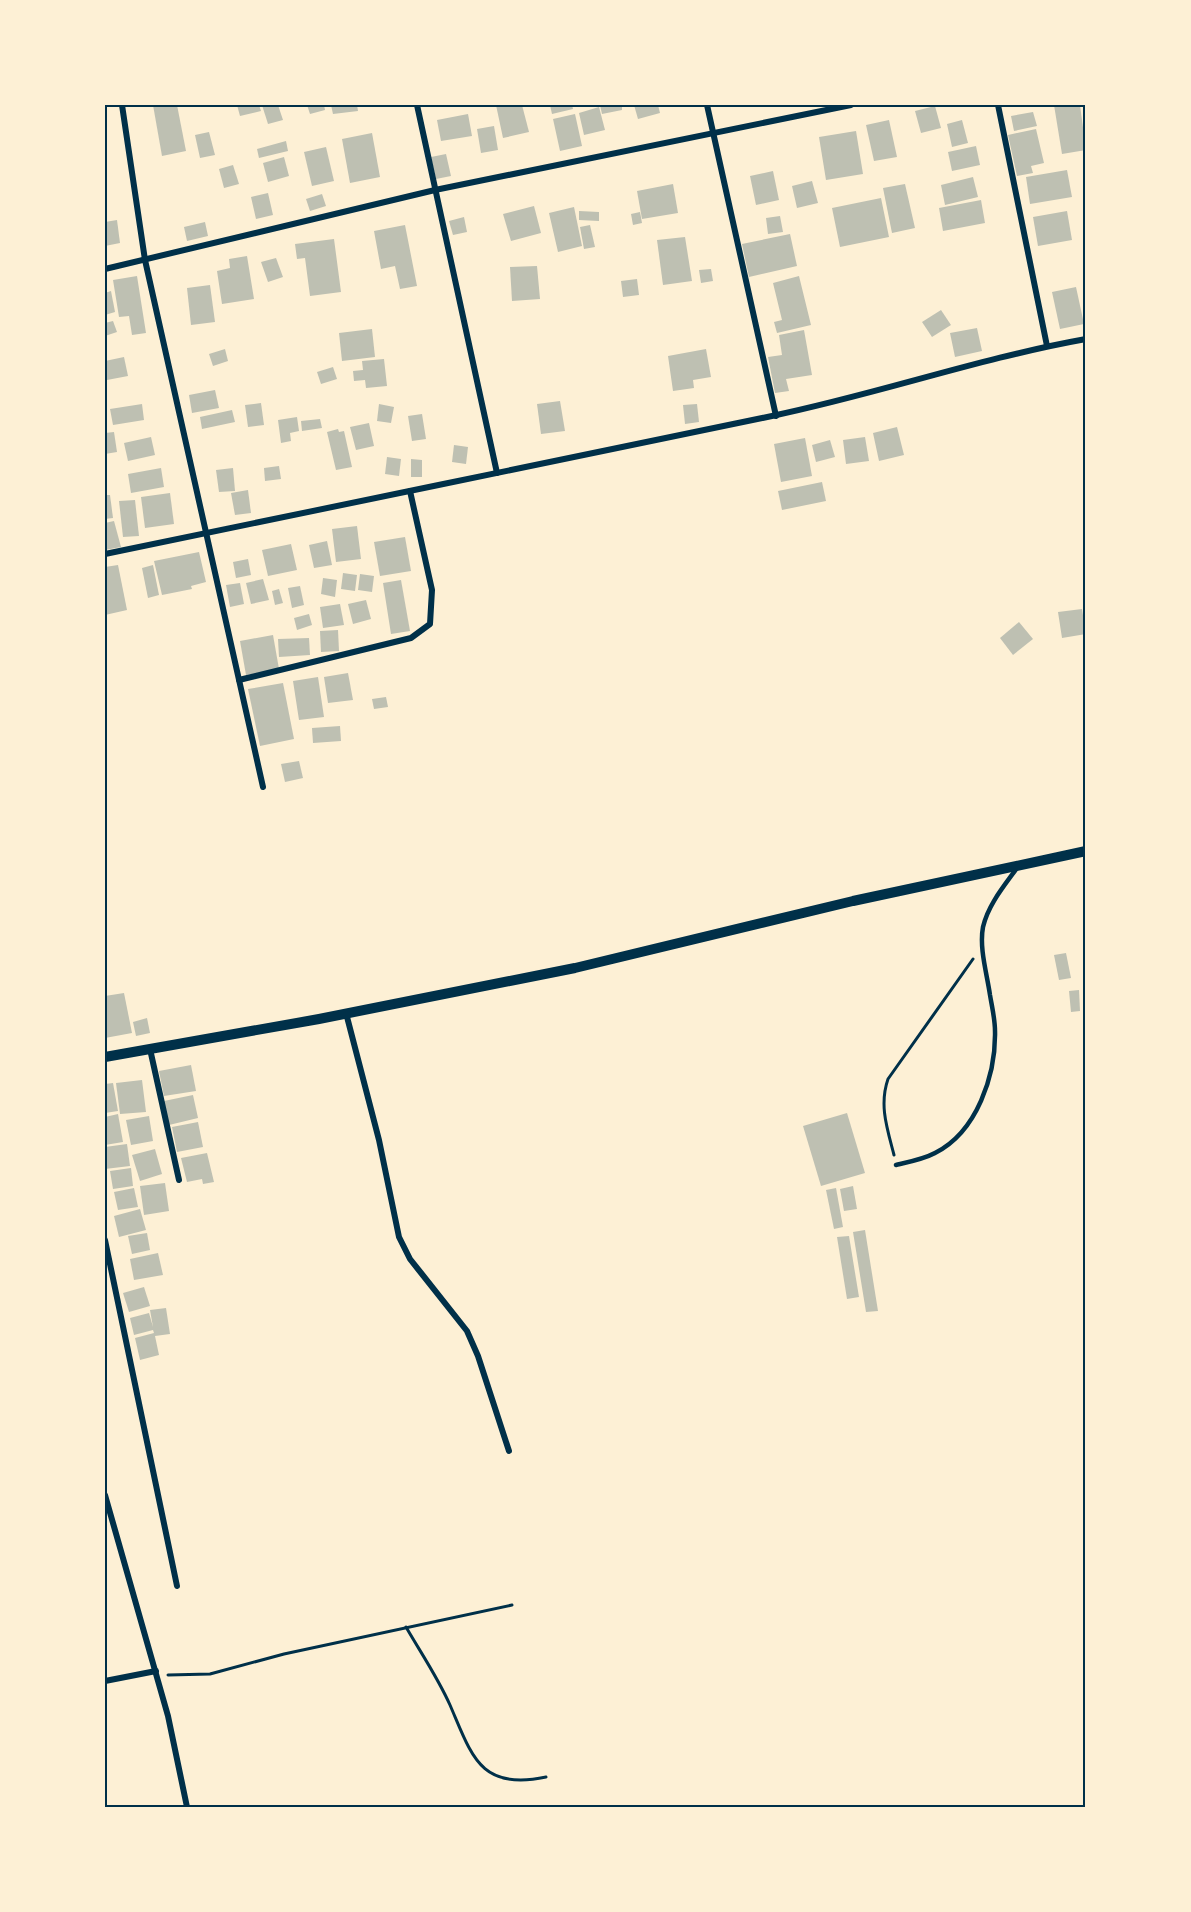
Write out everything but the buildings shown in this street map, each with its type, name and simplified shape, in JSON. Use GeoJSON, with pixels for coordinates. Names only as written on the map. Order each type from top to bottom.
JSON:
{"type":"FeatureCollection","features":[{"type":"Feature","properties":{"kind":"street"},"geometry":{"type":"LineString","coordinates":[[122,105],[145,260],[263,787]]}},
{"type":"Feature","properties":{"kind":"street"},"geometry":{"type":"LineString","coordinates":[[417,105],[497,473]]}},
{"type":"Feature","properties":{"kind":"street"},"geometry":{"type":"LineString","coordinates":[[707,105],[776,416]]}},
{"type":"Feature","properties":{"kind":"street"},"geometry":{"type":"LineString","coordinates":[[105,269],[435,190],[851,105]]}},
{"type":"Feature","properties":{"kind":"street"},"geometry":{"type":"LineString","coordinates":[[998,105],[1047,346]]}},
{"type":"Feature","properties":{"kind":"street"},"geometry":{"type":"LineString","coordinates":[[105,554],[776,416],[1047,346],[1086,339]]}},
{"type":"Feature","properties":{"kind":"street"},"geometry":{"type":"LineString","coordinates":[[239,680],[411,638],[430,624],[432,590],[410,491]]}},
{"type":"Feature","properties":{"kind":"street"},"geometry":{"type":"LineString","coordinates":[[105,1058],[346,1014],[575,968],[853,901],[1086,851]]}},
{"type":"Feature","properties":{"kind":"street"},"geometry":{"type":"LineString","coordinates":[[346,1014],[379,1140],[399,1237],[410,1259],[467,1331],[478,1356],[509,1451]]}},
{"type":"Feature","properties":{"kind":"street"},"geometry":{"type":"LineString","coordinates":[[150,1049],[179,1180]]}},
{"type":"Feature","properties":{"kind":"street"},"geometry":{"type":"LineString","coordinates":[[105,1240],[177,1586]]}},
{"type":"Feature","properties":{"kind":"street"},"geometry":{"type":"LineString","coordinates":[[105,1495],[156,1671],[187,1807]]}},
{"type":"Feature","properties":{"kind":"street"},"geometry":{"type":"LineString","coordinates":[[105,1680],[156,1671]]}},
{"type":"Feature","properties":{"kind":"lane"},"geometry":{"type":"LineString","coordinates":[[896,1165],[936,1153],[952,1141],[968,1124],[980,1102],[993,1066],[995,1031],[983,946],[983,927],[993,903],[1018,865]]}},
{"type":"Feature","properties":{"kind":"path"},"geometry":{"type":"LineString","coordinates":[[896,1165],[884,1111],[883,1096],[888,1079],[983,946]]}},
{"type":"Feature","properties":{"kind":"path"},"geometry":{"type":"LineString","coordinates":[[156,1671],[180,1676],[210,1674],[284,1654],[512,1605]]}},
{"type":"Feature","properties":{"kind":"path"},"geometry":{"type":"LineString","coordinates":[[406,1627],[440,1685],[473,1758],[487,1772],[507,1781],[525,1782],[546,1777]]}}]}
